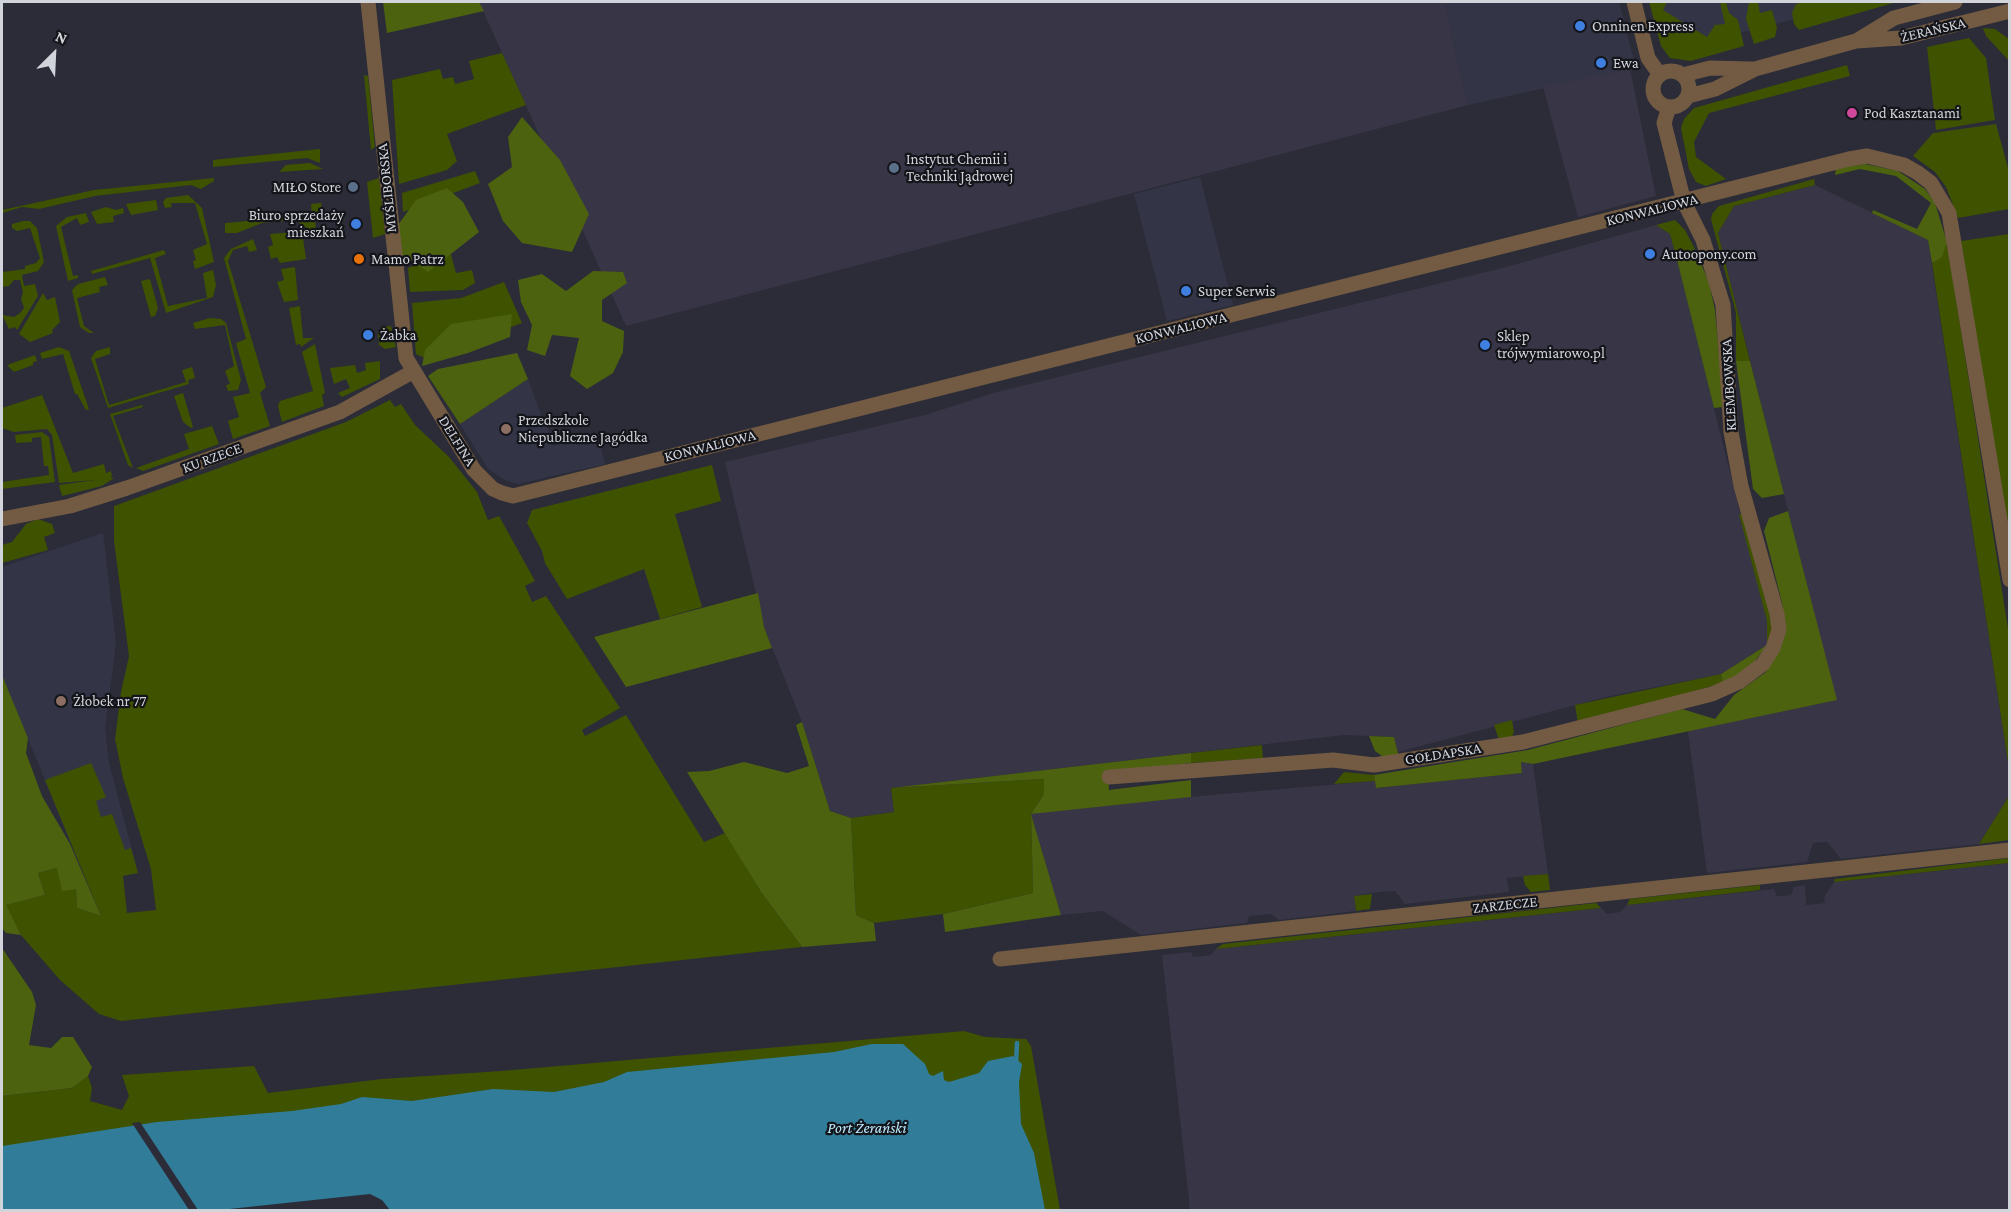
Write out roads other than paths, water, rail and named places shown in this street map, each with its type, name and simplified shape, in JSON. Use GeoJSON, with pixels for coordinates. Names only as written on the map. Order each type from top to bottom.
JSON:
{"type":"FeatureCollection","features":[{"type":"Feature","properties":{"kind":"street","name":"MYŚLIBORSKA"},"geometry":{"type":"LineString","coordinates":[[368,2],[404,350],[414,371]]}},
{"type":"Feature","properties":{"kind":"street"},"geometry":{"type":"LineString","coordinates":[[1634,2],[1648,58],[1660,75]]}},
{"type":"Feature","properties":{"kind":"street","name":"ŻERAŃSKA"},"geometry":{"type":"LineString","coordinates":[[1856,41],[1894,18],[1955,2]]}},
{"type":"Feature","properties":{"kind":"street","name":"ŻERAŃSKA"},"geometry":{"type":"LineString","coordinates":[[1688,96],[1715,89],[1755,69],[1856,41],[1901,38],[2010,11]]}},
{"type":"Feature","properties":{"kind":"street","name":"ŻERAŃSKA"},"geometry":{"type":"LineString","coordinates":[[1683,75],[1710,68],[1755,69]]}},
{"type":"Feature","properties":{"kind":"street"},"geometry":{"type":"LineString","coordinates":[[1667,71],[1683,75],[1687,81],[1688,96],[1683,102],[1669,107],[1661,104],[1653,90],[1660,75],[1667,71]]}},
{"type":"Feature","properties":{"kind":"street","name":"KLEMBOWSKA"},"geometry":{"type":"LineString","coordinates":[[1669,107],[1664,123],[1684,202],[1703,240],[1723,305],[1731,432],[1741,486],[1777,614],[1779,630],[1773,648],[1763,664]]}},
{"type":"Feature","properties":{"kind":"street","name":"KONWALIOWA"},"geometry":{"type":"LineString","coordinates":[[513,496],[1867,156],[1904,165],[1931,183],[1949,213],[2010,580]]}},
{"type":"Feature","properties":{"kind":"street","name":"DELFINA"},"geometry":{"type":"LineString","coordinates":[[414,371],[474,470],[493,489],[513,496]]}},
{"type":"Feature","properties":{"kind":"street","name":"KU RZECE"},"geometry":{"type":"LineString","coordinates":[[2,519],[70,506],[127,488],[340,412],[414,371]]}},
{"type":"Feature","properties":{"kind":"street","name":"GOŁDAPSKA"},"geometry":{"type":"LineString","coordinates":[[1108,777],[1333,760],[1374,765],[1523,742],[1712,694],[1739,682],[1763,664]]}},
{"type":"Feature","properties":{"kind":"street","name":"ZARZECZE"},"geometry":{"type":"LineString","coordinates":[[1000,959],[2010,850]]}},
{"type":"Feature","properties":{"kind":"water","name":"Port Żerański"},"geometry":{"type":"Polygon","coordinates":[[[872,1044],[903,1044],[925,1064],[929,1074],[933,1076],[943,1071],[944,1080],[949,1082],[979,1073],[988,1061],[1013,1056],[1022,1064],[1019,1082],[1021,1124],[1034,1153],[1045,1210],[390,1210],[382,1200],[370,1194],[220,1210],[2,1210],[2,1146],[157,1122],[292,1111],[341,1104],[362,1097],[412,1101],[493,1089],[554,1092],[604,1082],[627,1072],[834,1052],[872,1044]]]}},
{"type":"Feature","properties":{"kind":"waterway"},"geometry":{"type":"LineString","coordinates":[[1016,1064],[1017,1043]]}},
{"type":"Feature","properties":{"kind":"place","name":"Onninen Express"},"geometry":{"type":"Point","coordinates":[1580,26]}},
{"type":"Feature","properties":{"kind":"place","name":"Ewa"},"geometry":{"type":"Point","coordinates":[1601,63]}},
{"type":"Feature","properties":{"kind":"place","name":"Pod Kasztanami"},"geometry":{"type":"Point","coordinates":[1852,113]}},
{"type":"Feature","properties":{"kind":"place","name":"Instytut Chemii i Techniki Jądrowej"},"geometry":{"type":"Point","coordinates":[894,168]}},
{"type":"Feature","properties":{"kind":"place","name":"MIŁO Store"},"geometry":{"type":"Point","coordinates":[353,187]}},
{"type":"Feature","properties":{"kind":"place","name":"Biuro sprzedaży mieszkań"},"geometry":{"type":"Point","coordinates":[356,224]}},
{"type":"Feature","properties":{"kind":"place","name":"Autoopony.com"},"geometry":{"type":"Point","coordinates":[1650,254]}},
{"type":"Feature","properties":{"kind":"place","name":"Mamo Patrz"},"geometry":{"type":"Point","coordinates":[359,259]}},
{"type":"Feature","properties":{"kind":"place","name":"Super Serwis"},"geometry":{"type":"Point","coordinates":[1186,291]}},
{"type":"Feature","properties":{"kind":"place","name":"Żabka"},"geometry":{"type":"Point","coordinates":[368,335]}},
{"type":"Feature","properties":{"kind":"place","name":"Sklep trójwymiarowo.pl"},"geometry":{"type":"Point","coordinates":[1485,345]}},
{"type":"Feature","properties":{"kind":"place","name":"Przedszkole Niepubliczne Jagódka"},"geometry":{"type":"Point","coordinates":[506,429]}},
{"type":"Feature","properties":{"kind":"place","name":"Żłobek nr 77"},"geometry":{"type":"Point","coordinates":[61,701]}}]}
